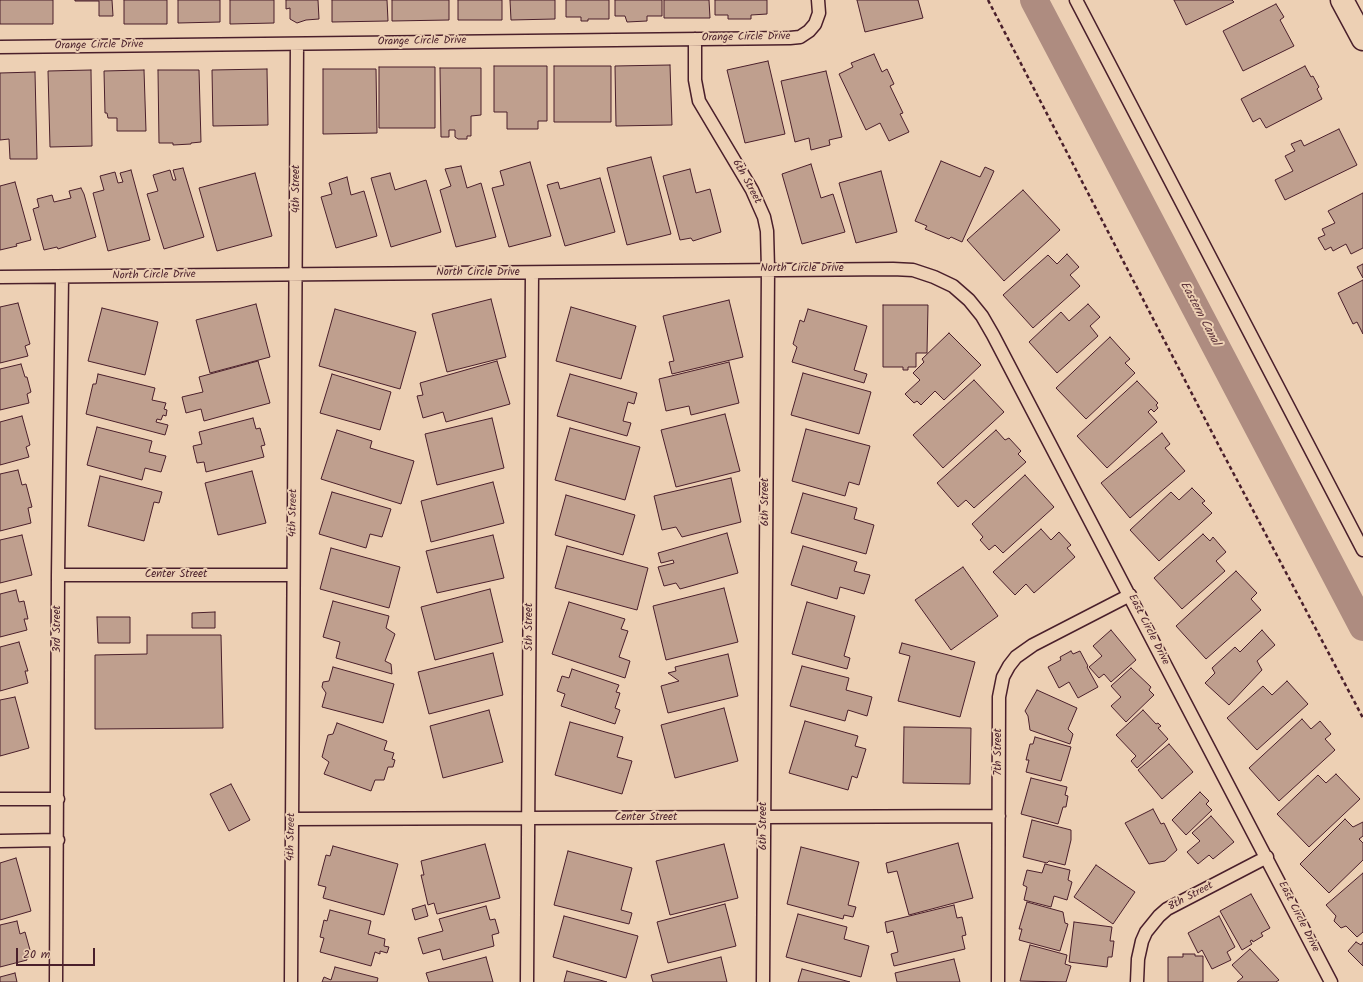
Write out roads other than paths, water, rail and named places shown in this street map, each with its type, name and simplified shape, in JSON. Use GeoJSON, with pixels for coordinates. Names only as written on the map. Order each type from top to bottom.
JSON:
{"type":"FeatureCollection","features":[{"type":"Feature","properties":{"kind":"street"},"geometry":{"type":"LineString","coordinates":[[1342,0],[1361,31]]}},
{"type":"Feature","properties":{"kind":"lane","name":"Orange Circle Drive"},"geometry":{"type":"LineString","coordinates":[[0,47],[790,38],[800,37],[809,32],[815,24],[819,13],[818,0]]}},
{"type":"Feature","properties":{"kind":"lane"},"geometry":{"type":"LineString","coordinates":[[1076,0],[1363,550]]}},
{"type":"Feature","properties":{"kind":"lane","name":"6th Street"},"geometry":{"type":"LineString","coordinates":[[695,39],[695,80],[699,101],[752,190],[767,231],[768,269],[762,982]]}},
{"type":"Feature","properties":{"kind":"lane","name":"4th Street"},"geometry":{"type":"LineString","coordinates":[[290,982],[297,44]]}},
{"type":"Feature","properties":{"kind":"lane","name":"North Circle Drive"},"geometry":{"type":"LineString","coordinates":[[0,278],[62,276],[893,269],[913,270],[934,276],[953,286]]}},
{"type":"Feature","properties":{"kind":"lane","name":"5th Street"},"geometry":{"type":"LineString","coordinates":[[527,982],[532,273]]}},
{"type":"Feature","properties":{"kind":"lane","name":"3rd Street"},"geometry":{"type":"LineString","coordinates":[[56,982],[58,840],[58,575],[62,276]]}},
{"type":"Feature","properties":{"kind":"lane","name":"East Circle Drive"},"geometry":{"type":"LineString","coordinates":[[953,286],[969,300],[982,316],[994,335],[1331,982]]}},
{"type":"Feature","properties":{"kind":"lane","name":"Center Street"},"geometry":{"type":"LineString","coordinates":[[58,575],[293,575]]}},
{"type":"Feature","properties":{"kind":"lane","name":"7th Street"},"geometry":{"type":"LineString","coordinates":[[998,982],[999,697],[1003,677],[1016,657],[1033,645],[1130,595]]}},
{"type":"Feature","properties":{"kind":"lane"},"geometry":{"type":"LineString","coordinates":[[0,799],[58,799]]}},
{"type":"Feature","properties":{"kind":"lane","name":"Center Street"},"geometry":{"type":"LineString","coordinates":[[292,819],[999,816]]}},
{"type":"Feature","properties":{"kind":"lane"},"geometry":{"type":"LineString","coordinates":[[0,841],[58,840]]}},
{"type":"Feature","properties":{"kind":"lane","name":"8th Street"},"geometry":{"type":"LineString","coordinates":[[1137,982],[1138,959],[1142,941],[1146,932],[1159,916],[1167,909],[1267,857]]}},
{"type":"Feature","properties":{"kind":"waterway","name":"Eastern Canal"},"geometry":{"type":"LineString","coordinates":[[1034,0],[1363,627]]}}]}
